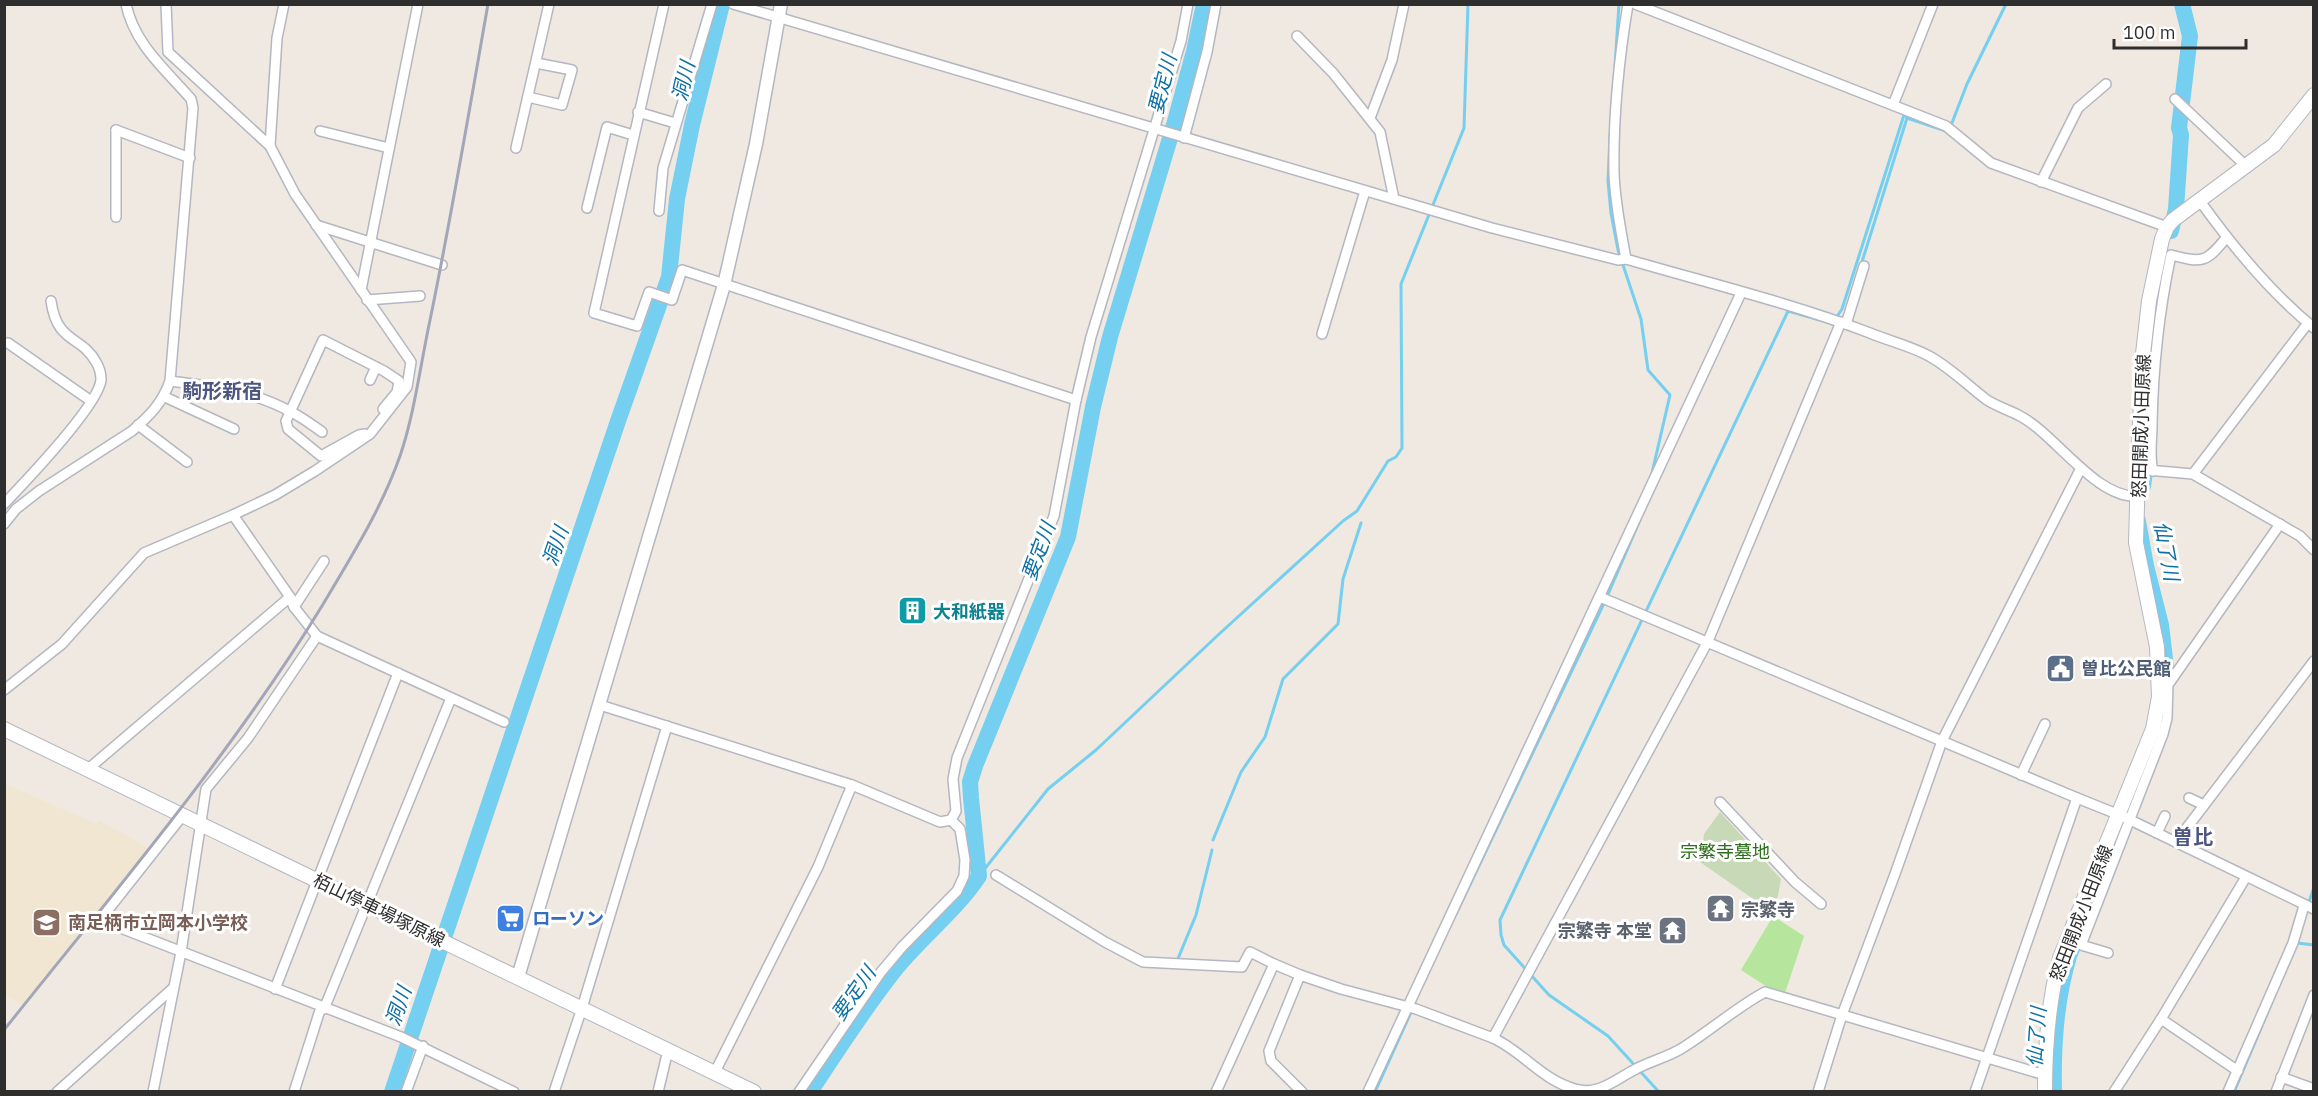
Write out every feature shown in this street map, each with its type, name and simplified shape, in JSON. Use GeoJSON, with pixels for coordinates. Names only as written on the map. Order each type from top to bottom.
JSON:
{"type":"FeatureCollection","features":[{"type":"Feature","properties":{"kind":"main road"},"geometry":{"type":"LineString","coordinates":[[2167,226],[2274,145],[2313,95]]}},
{"type":"Feature","properties":{"kind":"main road","name":"怒田開成小田原線"},"geometry":{"type":"LineString","coordinates":[[2045,1092],[2046,1038],[2053,983],[2075,943],[2124,817],[2153,729],[2163,682],[2136,543],[2143,354],[2149,301],[2162,239],[2167,226]]}},
{"type":"Feature","properties":{"kind":"main road","name":"栢山停車場塚原線"},"geometry":{"type":"LineString","coordinates":[[4,729],[754,1092]]}},
{"type":"Feature","properties":{"kind":"street"},"geometry":{"type":"LineString","coordinates":[[4,524],[16,509],[39,491],[138,425],[157,408],[165,397],[170,381],[193,108],[191,99],[150,55],[140,38],[126,4]]}},
{"type":"Feature","properties":{"kind":"street"},"geometry":{"type":"LineString","coordinates":[[4,690],[62,644],[144,553],[233,515],[315,471],[370,434],[407,387],[411,362],[316,225],[270,146],[168,52],[166,4]]}},
{"type":"Feature","properties":{"kind":"street"},"geometry":{"type":"LineString","coordinates":[[270,146],[278,38],[284,4]]}},
{"type":"Feature","properties":{"kind":"street"},"geometry":{"type":"LineString","coordinates":[[361,290],[418,4]]}},
{"type":"Feature","properties":{"kind":"street"},"geometry":{"type":"LineString","coordinates":[[516,148],[549,4]]}},
{"type":"Feature","properties":{"kind":"street"},"geometry":{"type":"LineString","coordinates":[[664,4],[594,313],[637,326],[649,292],[672,300],[682,270],[1076,400]]}},
{"type":"Feature","properties":{"kind":"street"},"geometry":{"type":"LineString","coordinates":[[659,212],[663,168],[712,4]]}},
{"type":"Feature","properties":{"kind":"street"},"geometry":{"type":"LineString","coordinates":[[733,4],[780,11],[1159,130],[1436,212],[1623,259],[1828,318],[1929,356],[1955,373],[1987,400],[2022,416],[2081,468],[2116,493],[2129,497],[2138,496]]}},
{"type":"Feature","properties":{"kind":"street"},"geometry":{"type":"LineString","coordinates":[[951,820],[956,810],[953,778],[957,758],[1054,516],[1076,400],[1091,337],[1159,130],[1188,4]]}},
{"type":"Feature","properties":{"kind":"street"},"geometry":{"type":"LineString","coordinates":[[1183,137],[1207,52],[1216,4]]}},
{"type":"Feature","properties":{"kind":"street"},"geometry":{"type":"LineString","coordinates":[[1370,118],[1392,60],[1404,4]]}},
{"type":"Feature","properties":{"kind":"street"},"geometry":{"type":"LineString","coordinates":[[1623,259],[1614,172],[1617,109],[1628,4]]}},
{"type":"Feature","properties":{"kind":"street"},"geometry":{"type":"LineString","coordinates":[[1635,4],[1946,126],[1991,163],[2167,226]]}},
{"type":"Feature","properties":{"kind":"street"},"geometry":{"type":"LineString","coordinates":[[1893,105],[1933,4]]}},
{"type":"Feature","properties":{"kind":"street"},"geometry":{"type":"LineString","coordinates":[[518,977],[724,285],[756,144],[780,11]]}},
{"type":"Feature","properties":{"kind":"street"},"geometry":{"type":"LineString","coordinates":[[1297,36],[1333,73],[1380,132],[1394,199]]}},
{"type":"Feature","properties":{"kind":"street"},"geometry":{"type":"LineString","coordinates":[[528,97],[562,105],[572,70],[536,63]]}},
{"type":"Feature","properties":{"kind":"street"},"geometry":{"type":"LineString","coordinates":[[2041,182],[2078,108],[2106,84]]}},
{"type":"Feature","properties":{"kind":"street"},"geometry":{"type":"LineString","coordinates":[[2175,99],[2247,167]]}},
{"type":"Feature","properties":{"kind":"street"},"geometry":{"type":"LineString","coordinates":[[638,112],[675,123]]}},
{"type":"Feature","properties":{"kind":"street"},"geometry":{"type":"LineString","coordinates":[[587,208],[607,127],[633,135]]}},
{"type":"Feature","properties":{"kind":"street"},"geometry":{"type":"LineString","coordinates":[[116,217],[116,130],[190,158]]}},
{"type":"Feature","properties":{"kind":"street"},"geometry":{"type":"LineString","coordinates":[[320,131],[389,148]]}},
{"type":"Feature","properties":{"kind":"street"},"geometry":{"type":"LineString","coordinates":[[1322,334],[1365,191]]}},
{"type":"Feature","properties":{"kind":"street"},"geometry":{"type":"LineString","coordinates":[[2193,474],[2311,326],[2257,273],[2226,237],[2200,201]]}},
{"type":"Feature","properties":{"kind":"street"},"geometry":{"type":"LineString","coordinates":[[316,225],[442,265]]}},
{"type":"Feature","properties":{"kind":"street"},"geometry":{"type":"LineString","coordinates":[[2153,471],[2152,401],[2157,337],[2171,255],[2199,261],[2212,255],[2226,237]]}},
{"type":"Feature","properties":{"kind":"street"},"geometry":{"type":"LineString","coordinates":[[1493,1038],[1708,641],[1864,266]]}},
{"type":"Feature","properties":{"kind":"street"},"geometry":{"type":"LineString","coordinates":[[1368,1092],[1410,1008],[1741,293]]}},
{"type":"Feature","properties":{"kind":"street"},"geometry":{"type":"LineString","coordinates":[[367,300],[420,296]]}},
{"type":"Feature","properties":{"kind":"street"},"geometry":{"type":"LineString","coordinates":[[4,504],[46,460],[91,401],[101,381],[96,360],[63,333],[52,314],[51,301]]}},
{"type":"Feature","properties":{"kind":"street"},"geometry":{"type":"LineString","coordinates":[[370,434],[358,435],[321,456],[288,429],[286,421],[323,340],[399,381],[397,392],[377,417],[379,423]]}},
{"type":"Feature","properties":{"kind":"street"},"geometry":{"type":"LineString","coordinates":[[4,343],[8,343],[91,401]]}},
{"type":"Feature","properties":{"kind":"street"},"geometry":{"type":"LineString","coordinates":[[370,380],[376,367]]}},
{"type":"Feature","properties":{"kind":"street"},"geometry":{"type":"LineString","coordinates":[[170,381],[216,387],[263,399],[291,411],[322,432]]}},
{"type":"Feature","properties":{"kind":"street"},"geometry":{"type":"LineString","coordinates":[[165,397],[234,429]]}},
{"type":"Feature","properties":{"kind":"street"},"geometry":{"type":"LineString","coordinates":[[138,425],[187,462]]}},
{"type":"Feature","properties":{"kind":"street"},"geometry":{"type":"LineString","coordinates":[[1818,1092],[1842,1014],[1942,741],[2081,468]]}},
{"type":"Feature","properties":{"kind":"street"},"geometry":{"type":"LineString","coordinates":[[2138,469],[2193,474],[2300,536],[2313,550]]}},
{"type":"Feature","properties":{"kind":"street"},"geometry":{"type":"LineString","coordinates":[[233,515],[290,597],[294,607],[317,636],[504,722]]}},
{"type":"Feature","properties":{"kind":"street"},"geometry":{"type":"LineString","coordinates":[[2163,682],[2280,524]]}},
{"type":"Feature","properties":{"kind":"street"},"geometry":{"type":"LineString","coordinates":[[294,607],[324,561]]}},
{"type":"Feature","properties":{"kind":"street"},"geometry":{"type":"LineString","coordinates":[[87,770],[290,597]]}},
{"type":"Feature","properties":{"kind":"street"},"geometry":{"type":"LineString","coordinates":[[1600,597],[2124,817],[2309,908],[2228,1092]]}},
{"type":"Feature","properties":{"kind":"street"},"geometry":{"type":"LineString","coordinates":[[153,1092],[181,952],[206,789],[248,738],[317,636]]}},
{"type":"Feature","properties":{"kind":"street"},"geometry":{"type":"LineString","coordinates":[[2176,842],[2313,661]]}},
{"type":"Feature","properties":{"kind":"street"},"geometry":{"type":"LineString","coordinates":[[275,989],[398,674]]}},
{"type":"Feature","properties":{"kind":"street"},"geometry":{"type":"LineString","coordinates":[[294,1092],[322,1008],[367,905],[451,698]]}},
{"type":"Feature","properties":{"kind":"street"},"geometry":{"type":"LineString","coordinates":[[600,705],[852,785],[940,822],[951,820]]}},
{"type":"Feature","properties":{"kind":"street"},"geometry":{"type":"LineString","coordinates":[[2021,775],[2045,724]]}},
{"type":"Feature","properties":{"kind":"street"},"geometry":{"type":"LineString","coordinates":[[554,1092],[582,1008],[667,726]]}},
{"type":"Feature","properties":{"kind":"street"},"geometry":{"type":"LineString","coordinates":[[715,1072],[818,867],[852,785]]}},
{"type":"Feature","properties":{"kind":"street"},"geometry":{"type":"LineString","coordinates":[[1975,1092],[2076,798]]}},
{"type":"Feature","properties":{"kind":"street"},"geometry":{"type":"LineString","coordinates":[[2189,798],[2204,805]]}},
{"type":"Feature","properties":{"kind":"street"},"geometry":{"type":"LineString","coordinates":[[1719,802],[1795,882],[1821,904]]}},
{"type":"Feature","properties":{"kind":"street"},"geometry":{"type":"LineString","coordinates":[[183,815],[100,920],[423,1046],[514,1092]]}},
{"type":"Feature","properties":{"kind":"street"},"geometry":{"type":"LineString","coordinates":[[2157,833],[2165,816]]}},
{"type":"Feature","properties":{"kind":"street"},"geometry":{"type":"LineString","coordinates":[[799,1092],[881,972],[957,891],[964,876],[965,860],[960,830],[951,820]]}},
{"type":"Feature","properties":{"kind":"street"},"geometry":{"type":"LineString","coordinates":[[996,875],[1105,942],[1143,962],[1242,967],[1250,952],[1300,975],[1410,1008],[1505,1043],[1520,1057],[1560,1084],[1576,1089],[1590,1091],[1600,1089],[1682,1048],[1765,993],[2045,1075]]}},
{"type":"Feature","properties":{"kind":"street"},"geometry":{"type":"LineString","coordinates":[[2114,1092],[2246,877]]}},
{"type":"Feature","properties":{"kind":"street"},"geometry":{"type":"LineString","coordinates":[[2075,943],[2108,953]]}},
{"type":"Feature","properties":{"kind":"street"},"geometry":{"type":"LineString","coordinates":[[1216,1092],[1274,964]]}},
{"type":"Feature","properties":{"kind":"street"},"geometry":{"type":"LineString","coordinates":[[1300,975],[1269,1051],[1272,1061],[1302,1092]]}},
{"type":"Feature","properties":{"kind":"street"},"geometry":{"type":"LineString","coordinates":[[57,1092],[172,989]]}},
{"type":"Feature","properties":{"kind":"street"},"geometry":{"type":"LineString","coordinates":[[2276,1092],[2313,995]]}},
{"type":"Feature","properties":{"kind":"street"},"geometry":{"type":"LineString","coordinates":[[2160,1019],[2238,1071]]}},
{"type":"Feature","properties":{"kind":"street"},"geometry":{"type":"LineString","coordinates":[[406,1092],[423,1046]]}},
{"type":"Feature","properties":{"kind":"street"},"geometry":{"type":"LineString","coordinates":[[658,1092],[668,1050]]}},
{"type":"Feature","properties":{"kind":"street"},"geometry":{"type":"LineString","coordinates":[[2281,1077],[2313,1089]]}},
{"type":"Feature","properties":{"kind":"shaded area","name":"南足柄市立岡本小学校"},"geometry":{"type":"Polygon","coordinates":[[[5,784],[97,824],[99,820],[148,848],[24,1005],[5,996],[5,784]]]}},
{"type":"Feature","properties":{"kind":"green space","name":"宗繁寺墓地"},"geometry":{"type":"Polygon","coordinates":[[[1720,812],[1781,879],[1776,906],[1772,912],[1697,860],[1702,853],[1704,834],[1720,812]]]}},
{"type":"Feature","properties":{"kind":"green space"},"geometry":{"type":"Polygon","coordinates":[[[1773,916],[1804,936],[1785,993],[1772,990],[1741,970],[1773,916]]]}},
{"type":"Feature","properties":{"kind":"waterway","name":"洞川"},"geometry":{"type":"LineString","coordinates":[[392,1092],[618,421],[669,277],[677,199],[692,125],[722,4]]}},
{"type":"Feature","properties":{"kind":"waterway","name":"要定川"},"geometry":{"type":"LineString","coordinates":[[810,1092],[861,1015],[894,971],[970,889],[979,876],[970,782],[1068,537],[1093,407],[1110,337],[1174,125],[1204,4]]}},
{"type":"Feature","properties":{"kind":"waterway"},"geometry":{"type":"LineString","coordinates":[[979,876],[1048,789],[1096,750],[1217,636],[1343,521],[1357,511],[1388,461],[1396,457],[1402,448],[1401,284],[1464,128],[1468,4]]}},
{"type":"Feature","properties":{"kind":"waterway"},"geometry":{"type":"LineString","coordinates":[[1615,66],[1619,4]]}},
{"type":"Feature","properties":{"kind":"waterway"},"geometry":{"type":"LineString","coordinates":[[1950,128],[1967,84],[2006,4]]}},
{"type":"Feature","properties":{"kind":"waterway","name":"仙了川"},"geometry":{"type":"LineString","coordinates":[[2171,231],[2176,209],[2181,135],[2179,128],[2190,36],[2182,4]]}},
{"type":"Feature","properties":{"kind":"waterway"},"geometry":{"type":"LineString","coordinates":[[1836,318],[1842,309],[1904,115],[1946,131]]}},
{"type":"Feature","properties":{"kind":"waterway"},"geometry":{"type":"LineString","coordinates":[[1861,265],[1907,118]]}},
{"type":"Feature","properties":{"kind":"waterway"},"geometry":{"type":"LineString","coordinates":[[1610,135],[1608,181],[1618,250],[1641,319],[1648,370],[1670,395],[1652,473]]}},
{"type":"Feature","properties":{"kind":"waterway"},"geometry":{"type":"LineString","coordinates":[[1659,1092],[1608,1036],[1549,995],[1504,945],[1500,920],[1788,311],[1820,320]]}},
{"type":"Feature","properties":{"kind":"waterway","name":"仙了川"},"geometry":{"type":"LineString","coordinates":[[2143,486],[2147,458],[2147,398]]}},
{"type":"Feature","properties":{"kind":"waterway"},"geometry":{"type":"LineString","coordinates":[[1456,914],[1606,599],[1655,485]]}},
{"type":"Feature","properties":{"kind":"waterway","name":"仙了川"},"geometry":{"type":"LineString","coordinates":[[2138,521],[2146,566],[2161,625],[2166,667],[2162,717],[2155,743]]}},
{"type":"Feature","properties":{"kind":"waterway"},"geometry":{"type":"LineString","coordinates":[[1213,840],[1241,772],[1265,737],[1283,679],[1338,624],[1343,579],[1361,523]]}},
{"type":"Feature","properties":{"kind":"waterway","name":"仙了川"},"geometry":{"type":"LineString","coordinates":[[2054,1092],[2056,1023],[2069,956],[2142,778]]}},
{"type":"Feature","properties":{"kind":"waterway"},"geometry":{"type":"LineString","coordinates":[[1177,961],[1196,915],[1212,850]]}},
{"type":"Feature","properties":{"kind":"waterway"},"geometry":{"type":"LineString","coordinates":[[2308,905],[2314,887]]}},
{"type":"Feature","properties":{"kind":"waterway"},"geometry":{"type":"LineString","coordinates":[[2297,943],[2314,945]]}},
{"type":"Feature","properties":{"kind":"waterway"},"geometry":{"type":"LineString","coordinates":[[2234,1092],[2283,976]]}},
{"type":"Feature","properties":{"kind":"waterway"},"geometry":{"type":"LineString","coordinates":[[1375,1092],[1412,1010]]}},
{"type":"Feature","properties":{"kind":"railway"},"geometry":{"type":"LineString","coordinates":[[4,1030],[129,875],[249,716],[322,606],[365,533],[384,495],[400,456],[413,408],[488,4]]}},
{"type":"Feature","properties":{"kind":"place","name":"大和紙器"},"geometry":{"type":"Point","coordinates":[912,611]}},
{"type":"Feature","properties":{"kind":"place","name":"曽比公民館"},"geometry":{"type":"Point","coordinates":[2060,668]}},
{"type":"Feature","properties":{"kind":"place","name":"宗繁寺"},"geometry":{"type":"Point","coordinates":[1720,909]}},
{"type":"Feature","properties":{"kind":"place","name":"ローソン"},"geometry":{"type":"Point","coordinates":[511,918]}},
{"type":"Feature","properties":{"kind":"place","name":"南足柄市立岡本小学校"},"geometry":{"type":"Point","coordinates":[47,922]}},
{"type":"Feature","properties":{"kind":"place","name":"宗繁寺 本堂"},"geometry":{"type":"Point","coordinates":[1673,930]}},
{"type":"Feature","properties":{"kind":"district","name":"駒形新宿"},"geometry":{"type":"Point","coordinates":[222,390]}},
{"type":"Feature","properties":{"kind":"district","name":"曽比"},"geometry":{"type":"Point","coordinates":[2193,836]}}]}
